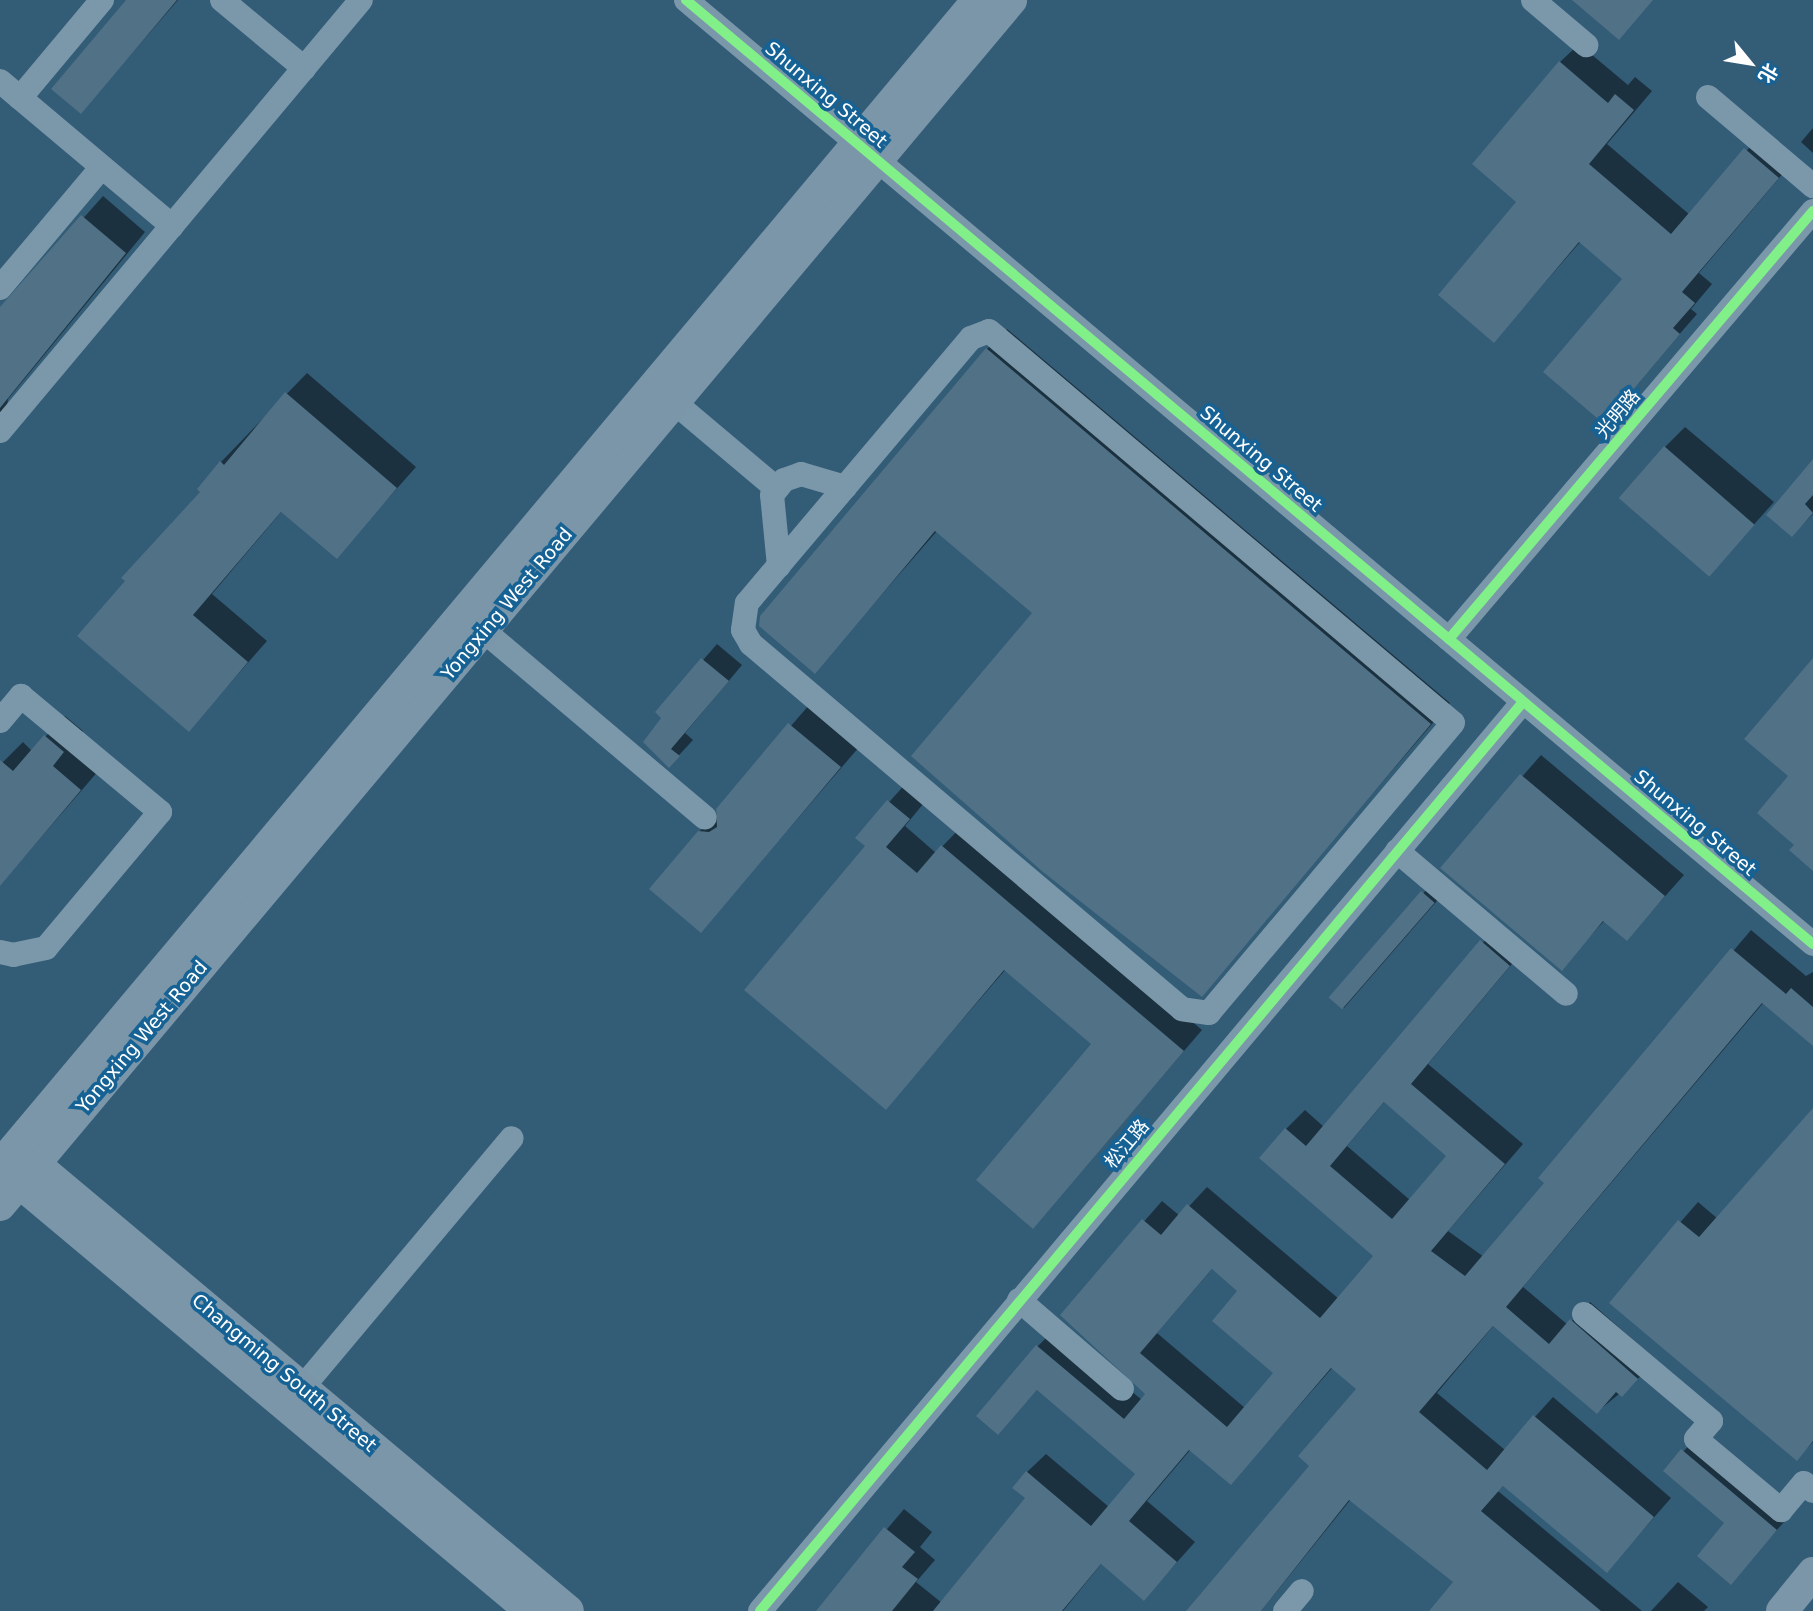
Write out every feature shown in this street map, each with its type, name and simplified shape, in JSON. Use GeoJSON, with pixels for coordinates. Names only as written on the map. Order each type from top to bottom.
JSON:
{"type":"FeatureCollection","features":[{"type":"Feature","properties":{"kind":"main road","name":"Yongxing West Road"},"geometry":{"type":"LineString","coordinates":[[12,1167],[484,631],[675,403],[868,152],[978,0]]}},
{"type":"Feature","properties":{"kind":"main road","name":"Yongxing West Road"},"geometry":{"type":"LineString","coordinates":[[12,1167],[868,152],[1011,0]]}},
{"type":"Feature","properties":{"kind":"main road","name":"Changming South Street"},"geometry":{"type":"LineString","coordinates":[[12,1167],[302,1388],[568,1611]]}},
{"type":"Feature","properties":{"kind":"main road","name":"Changming South Street"},"geometry":{"type":"LineString","coordinates":[[12,1167],[531,1611]]}},
{"type":"Feature","properties":{"kind":"main road"},"geometry":{"type":"LineString","coordinates":[[1782,1611],[1813,1573]]}},
{"type":"Feature","properties":{"kind":"street"},"geometry":{"type":"LineString","coordinates":[[20,98],[102,0]]}},
{"type":"Feature","properties":{"kind":"street"},"geometry":{"type":"LineString","coordinates":[[222,0],[304,68]]}},
{"type":"Feature","properties":{"kind":"street"},"geometry":{"type":"LineString","coordinates":[[0,431],[361,0]]}},
{"type":"Feature","properties":{"kind":"street","name":"Shunxing Street"},"geometry":{"type":"LineString","coordinates":[[686,0],[1813,944]]}},
{"type":"Feature","properties":{"kind":"street"},"geometry":{"type":"LineString","coordinates":[[1533,0],[1586,45]]}},
{"type":"Feature","properties":{"kind":"street"},"geometry":{"type":"LineString","coordinates":[[0,81],[172,226]]}},
{"type":"Feature","properties":{"kind":"street"},"geometry":{"type":"LineString","coordinates":[[1707,97],[1813,186]]}},
{"type":"Feature","properties":{"kind":"street"},"geometry":{"type":"LineString","coordinates":[[0,288],[102,167]]}},
{"type":"Feature","properties":{"kind":"street","name":"光明路"},"geometry":{"type":"LineString","coordinates":[[1449,639],[1813,211]]}},
{"type":"Feature","properties":{"kind":"street"},"geometry":{"type":"LineString","coordinates":[[989,331],[1453,723],[1209,1013],[1182,1009],[751,644],[743,630],[747,603],[779,566],[971,338],[989,331]]}},
{"type":"Feature","properties":{"kind":"street"},"geometry":{"type":"LineString","coordinates":[[675,403],[778,489]]}},
{"type":"Feature","properties":{"kind":"street"},"geometry":{"type":"LineString","coordinates":[[779,566],[772,522],[772,495],[801,474],[845,487]]}},
{"type":"Feature","properties":{"kind":"street"},"geometry":{"type":"LineString","coordinates":[[484,631],[705,818]]}},
{"type":"Feature","properties":{"kind":"street"},"geometry":{"type":"LineString","coordinates":[[0,721],[21,696],[160,812],[46,948],[14,955],[0,952]]}},
{"type":"Feature","properties":{"kind":"street","name":"松江路"},"geometry":{"type":"LineString","coordinates":[[760,1611],[1523,702]]}},
{"type":"Feature","properties":{"kind":"street"},"geometry":{"type":"LineString","coordinates":[[1397,851],[1566,994]]}},
{"type":"Feature","properties":{"kind":"street"},"geometry":{"type":"LineString","coordinates":[[302,1388],[512,1138]]}},
{"type":"Feature","properties":{"kind":"street"},"geometry":{"type":"LineString","coordinates":[[1019,1300],[1122,1389]]}},
{"type":"Feature","properties":{"kind":"street"},"geometry":{"type":"LineString","coordinates":[[1584,1314],[1711,1421],[1696,1439],[1781,1510],[1804,1483],[1813,1491]]}},
{"type":"Feature","properties":{"kind":"street"},"geometry":{"type":"LineString","coordinates":[[1285,1611],[1302,1591]]}},
{"type":"Feature","properties":{"kind":"building"},"geometry":{"type":"Polygon","coordinates":[[[126,0],[177,0],[81,114],[51,89],[126,0]]]}},
{"type":"Feature","properties":{"kind":"building"},"geometry":{"type":"Polygon","coordinates":[[[1572,0],[1653,0],[1619,40],[1572,0]]]}},
{"type":"Feature","properties":{"kind":"building"},"geometry":{"type":"Polygon","coordinates":[[[1559,61],[1608,103],[1615,94],[1634,110],[1589,164],[1671,234],[1744,148],[1779,178],[1682,292],[1695,303],[1673,328],[1680,334],[1604,424],[1543,372],[1622,279],[1579,242],[1494,343],[1438,295],[1516,202],[1472,164],[1559,61]]]}},
{"type":"Feature","properties":{"kind":"building"},"geometry":{"type":"Polygon","coordinates":[[[81,215],[126,253],[0,408],[0,307],[81,215]]]}},
{"type":"Feature","properties":{"kind":"building"},"geometry":{"type":"Polygon","coordinates":[[[986,348],[1431,724],[1202,997],[1043,872],[911,756],[1032,613],[935,531],[815,674],[759,626],[760,616],[986,348]]]}},
{"type":"Feature","properties":{"kind":"building"},"geometry":{"type":"Polygon","coordinates":[[[285,392],[397,488],[337,559],[281,512],[193,615],[248,662],[189,732],[77,636],[125,581],[121,578],[200,492],[197,489],[220,461],[224,465],[285,392]]]}},
{"type":"Feature","properties":{"kind":"building"},"geometry":{"type":"Polygon","coordinates":[[[1664,446],[1755,525],[1709,577],[1619,498],[1664,446]]]}},
{"type":"Feature","properties":{"kind":"building"},"geometry":{"type":"Polygon","coordinates":[[[1813,459],[1813,495],[1805,504],[1813,513],[1792,537],[1766,515],[1813,459]]]}},
{"type":"Feature","properties":{"kind":"building"},"geometry":{"type":"Polygon","coordinates":[[[701,658],[729,681],[671,749],[680,756],[669,768],[643,742],[661,718],[655,712],[701,658]]]}},
{"type":"Feature","properties":{"kind":"building"},"geometry":{"type":"Polygon","coordinates":[[[1813,658],[1813,871],[1789,850],[1794,845],[1757,813],[1788,776],[1744,739],[1813,658]]]}},
{"type":"Feature","properties":{"kind":"building"},"geometry":{"type":"Polygon","coordinates":[[[788,723],[841,767],[701,933],[649,889],[698,831],[709,832],[717,827],[716,809],[788,723]]]}},
{"type":"Feature","properties":{"kind":"building"},"geometry":{"type":"Polygon","coordinates":[[[44,735],[64,752],[53,766],[81,790],[0,886],[0,760],[13,771],[44,735]]]}},
{"type":"Feature","properties":{"kind":"building"},"geometry":{"type":"Polygon","coordinates":[[[1520,774],[1665,896],[1627,941],[1603,921],[1562,971],[1440,868],[1520,774]]]}},
{"type":"Feature","properties":{"kind":"building"},"geometry":{"type":"Polygon","coordinates":[[[887,800],[910,819],[886,847],[917,873],[941,845],[1184,1051],[1033,1229],[976,1180],[1091,1044],[1004,970],[886,1110],[744,990],[865,846],[855,838],[887,800]]]}},
{"type":"Feature","properties":{"kind":"building"},"geometry":{"type":"Polygon","coordinates":[[[1421,891],[1435,903],[1342,1009],[1328,997],[1421,891]]]}},
{"type":"Feature","properties":{"kind":"building"},"geometry":{"type":"Polygon","coordinates":[[[1480,940],[1510,966],[1411,1084],[1505,1164],[1431,1251],[1465,1276],[1544,1183],[1538,1178],[1731,948],[1786,994],[1791,988],[1813,1007],[1813,1046],[1762,1003],[1506,1307],[1549,1344],[1570,1319],[1638,1379],[1622,1397],[1616,1392],[1597,1414],[1493,1326],[1419,1412],[1487,1470],[1533,1415],[1654,1517],[1607,1573],[1503,1486],[1481,1511],[1601,1611],[1429,1611],[1453,1582],[1349,1500],[1261,1611],[1186,1611],[1309,1466],[1298,1456],[1356,1389],[1331,1368],[1231,1485],[1189,1450],[1129,1521],[1177,1562],[1144,1601],[1101,1564],[1062,1611],[933,1611],[1025,1498],[1012,1488],[1026,1471],[1091,1526],[1135,1474],[1037,1390],[998,1435],[976,1416],[1036,1345],[1124,1419],[1145,1394],[1060,1315],[1142,1219],[1161,1235],[1187,1204],[1320,1318],[1373,1256],[1259,1158],[1285,1128],[1306,1146],[1480,940]],[[1384,1102],[1330,1166],[1392,1219],[1446,1156],[1384,1102]],[[1212,1269],[1140,1353],[1227,1427],[1273,1373],[1212,1321],[1237,1291],[1212,1269]]]}},
{"type":"Feature","properties":{"kind":"building"},"geometry":{"type":"Polygon","coordinates":[[[1813,1108],[1813,1441],[1797,1461],[1609,1303],[1678,1220],[1699,1237],[1813,1108]]]}},
{"type":"Feature","properties":{"kind":"building"},"geometry":{"type":"Polygon","coordinates":[[[1681,1449],[1777,1530],[1731,1585],[1697,1556],[1724,1523],[1663,1471],[1681,1449]]]}},
{"type":"Feature","properties":{"kind":"building"},"geometry":{"type":"Polygon","coordinates":[[[884,1527],[915,1552],[902,1567],[918,1579],[892,1611],[816,1611],[884,1527]]]}},
{"type":"Feature","properties":{"kind":"cycle path"},"geometry":{"type":"LineString","coordinates":[[686,0],[1813,944]]}},
{"type":"Feature","properties":{"kind":"cycle path"},"geometry":{"type":"LineString","coordinates":[[1449,639],[1813,211]]}},
{"type":"Feature","properties":{"kind":"cycle path"},"geometry":{"type":"LineString","coordinates":[[760,1611],[1523,702]]}}]}
